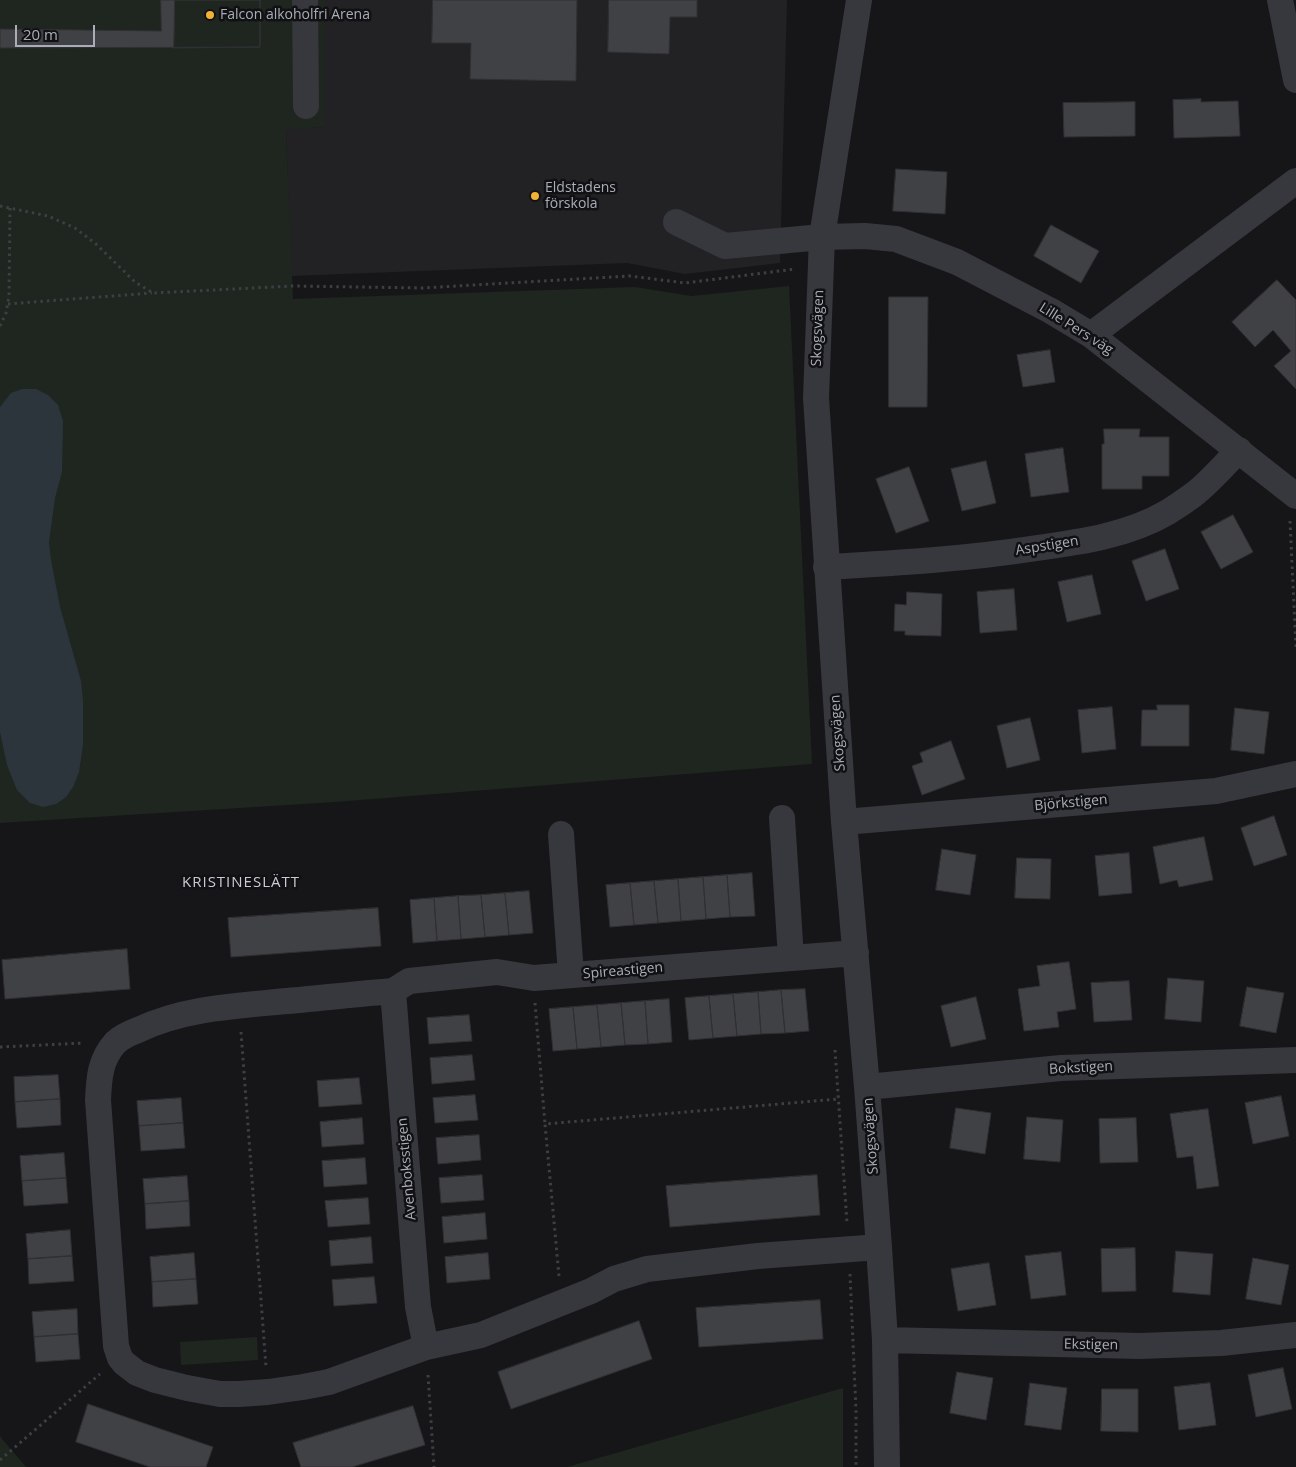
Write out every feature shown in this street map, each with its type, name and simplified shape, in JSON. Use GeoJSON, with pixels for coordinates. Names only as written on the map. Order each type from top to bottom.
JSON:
{"type":"FeatureCollection","features":[{"type":"Feature","properties":{"kind":"street"},"geometry":{"type":"LineString","coordinates":[[305,0],[306,106]]}},
{"type":"Feature","properties":{"kind":"street","name":"Skogsvägen"},"geometry":{"type":"LineString","coordinates":[[858,0],[822,238],[816,398],[844,822],[879,1247],[885,1340],[886,1467]]}},
{"type":"Feature","properties":{"kind":"street"},"geometry":{"type":"LineString","coordinates":[[1280,0],[1296,80]]}},
{"type":"Feature","properties":{"kind":"street"},"geometry":{"type":"LineString","coordinates":[[1091,335],[1296,182]]}},
{"type":"Feature","properties":{"kind":"street","name":"Lille Pers väg"},"geometry":{"type":"LineString","coordinates":[[676,222],[725,246],[865,236],[896,240],[957,262],[1051,311],[1091,335],[1292,493]]}},
{"type":"Feature","properties":{"kind":"street","name":"Aspstigen"},"geometry":{"type":"LineString","coordinates":[[826,567],[911,563],[997,554],[1061,545],[1124,531],[1166,513],[1194,495],[1239,450]]}},
{"type":"Feature","properties":{"kind":"street","name":"Björkstigen"},"geometry":{"type":"LineString","coordinates":[[844,822],[1216,791],[1296,774]]}},
{"type":"Feature","properties":{"kind":"street"},"geometry":{"type":"LineString","coordinates":[[782,818],[791,958]]}},
{"type":"Feature","properties":{"kind":"street"},"geometry":{"type":"LineString","coordinates":[[560,834],[571,975]]}},
{"type":"Feature","properties":{"kind":"street","name":"Spireastigen"},"geometry":{"type":"LineString","coordinates":[[393,991],[409,980],[497,972],[534,978],[856,953]]}},
{"type":"Feature","properties":{"kind":"street"},"geometry":{"type":"LineString","coordinates":[[393,991],[239,1006],[182,1014],[156,1021],[129,1034],[117,1042],[107,1054],[100,1069],[98,1100],[116,1346],[120,1358],[130,1368],[145,1376],[187,1388],[220,1394],[303,1388],[328,1382],[426,1347],[481,1335],[591,1291],[614,1279],[647,1269],[758,1256],[879,1247]]}},
{"type":"Feature","properties":{"kind":"street","name":"Avenboksstigen"},"geometry":{"type":"LineString","coordinates":[[393,991],[418,1307],[426,1347]]}},
{"type":"Feature","properties":{"kind":"street","name":"Bokstigen"},"geometry":{"type":"LineString","coordinates":[[867,1087],[1061,1068],[1296,1060]]}},
{"type":"Feature","properties":{"kind":"street","name":"Ekstigen"},"geometry":{"type":"LineString","coordinates":[[885,1340],[1140,1346],[1222,1343],[1296,1336]]}},
{"type":"Feature","properties":{"kind":"path"},"geometry":{"type":"LineString","coordinates":[[0,206],[48,216],[75,228],[96,244],[135,282],[152,293]]}},
{"type":"Feature","properties":{"kind":"path"},"geometry":{"type":"LineString","coordinates":[[0,326],[8,304],[10,208]]}},
{"type":"Feature","properties":{"kind":"path"},"geometry":{"type":"LineString","coordinates":[[8,304],[152,293],[293,286],[423,288],[630,276],[685,283],[820,265]]}},
{"type":"Feature","properties":{"kind":"path"},"geometry":{"type":"LineString","coordinates":[[1292,493],[1296,648]]}},
{"type":"Feature","properties":{"kind":"path"},"geometry":{"type":"LineString","coordinates":[[534,978],[544,1124],[562,1303]]}},
{"type":"Feature","properties":{"kind":"path"},"geometry":{"type":"LineString","coordinates":[[239,1006],[268,1392]]}},
{"type":"Feature","properties":{"kind":"path"},"geometry":{"type":"LineString","coordinates":[[834,1041],[849,1249],[856,1411],[856,1467]]}},
{"type":"Feature","properties":{"kind":"path"},"geometry":{"type":"LineString","coordinates":[[0,1047],[117,1042]]}},
{"type":"Feature","properties":{"kind":"path"},"geometry":{"type":"LineString","coordinates":[[544,1124],[838,1099]]}},
{"type":"Feature","properties":{"kind":"path"},"geometry":{"type":"LineString","coordinates":[[426,1347],[434,1467]]}},
{"type":"Feature","properties":{"kind":"path"},"geometry":{"type":"LineString","coordinates":[[0,1460],[120,1358]]}},
{"type":"Feature","properties":{"kind":"shaded area"},"geometry":{"type":"Polygon","coordinates":[[[0,0],[324,0],[324,127],[286,130],[293,299],[635,287],[691,296],[789,286],[812,764],[335,802],[0,823],[0,0]]]}},
{"type":"Feature","properties":{"kind":"shaded area","name":"Eldstadens förskola"},"geometry":{"type":"Polygon","coordinates":[[[324,0],[787,0],[780,263],[685,274],[627,263],[291,276],[286,129],[324,127],[324,0]]]}},
{"type":"Feature","properties":{"kind":"shaded area"},"geometry":{"type":"Polygon","coordinates":[[[22,389],[36,389],[48,395],[58,405],[63,421],[62,472],[55,498],[49,542],[60,607],[81,681],[83,700],[83,744],[79,772],[73,787],[66,797],[56,804],[43,807],[30,803],[17,790],[7,765],[0,732],[0,407],[11,393],[22,389]]]}},
{"type":"Feature","properties":{"kind":"shaded area"},"geometry":{"type":"Polygon","coordinates":[[[257,1337],[258,1360],[181,1365],[180,1342],[257,1337]]]}},
{"type":"Feature","properties":{"kind":"shaded area"},"geometry":{"type":"Polygon","coordinates":[[[843,1388],[843,1467],[567,1467],[843,1388]]]}},
{"type":"Feature","properties":{"kind":"shaded area"},"geometry":{"type":"Polygon","coordinates":[[[0,1436],[2,1439],[26,1467],[0,1467],[0,1436]]]}},
{"type":"Feature","properties":{"kind":"building","name":"Falcon alkoholfri Arena"},"geometry":{"type":"Polygon","coordinates":[[[161,0],[260,0],[260,47],[0,48],[0,29],[161,31],[161,0]]]}},
{"type":"Feature","properties":{"kind":"building"},"geometry":{"type":"Polygon","coordinates":[[[175,0],[260,0],[260,47],[174,48],[175,0]]]}},
{"type":"Feature","properties":{"kind":"building"},"geometry":{"type":"Polygon","coordinates":[[[433,0],[577,0],[576,81],[470,79],[471,43],[432,43],[433,0]]]}},
{"type":"Feature","properties":{"kind":"building"},"geometry":{"type":"Polygon","coordinates":[[[609,0],[697,0],[697,17],[670,17],[669,54],[608,52],[609,0]]]}},
{"type":"Feature","properties":{"kind":"building"},"geometry":{"type":"Polygon","coordinates":[[[1201,99],[1201,102],[1238,101],[1240,136],[1174,138],[1173,100],[1201,99]]]}},
{"type":"Feature","properties":{"kind":"building"},"geometry":{"type":"Polygon","coordinates":[[[1135,102],[1135,136],[1064,137],[1063,103],[1135,102]]]}},
{"type":"Feature","properties":{"kind":"building"},"geometry":{"type":"Polygon","coordinates":[[[896,169],[947,172],[945,214],[893,211],[896,169]]]}},
{"type":"Feature","properties":{"kind":"building"},"geometry":{"type":"Polygon","coordinates":[[[1051,225],[1099,251],[1081,283],[1034,256],[1051,225]]]}},
{"type":"Feature","properties":{"kind":"building"},"geometry":{"type":"Polygon","coordinates":[[[1277,280],[1296,300],[1296,389],[1274,366],[1291,351],[1273,330],[1255,347],[1232,322],[1277,280]]]}},
{"type":"Feature","properties":{"kind":"building"},"geometry":{"type":"Polygon","coordinates":[[[889,297],[928,297],[927,407],[889,407],[889,297]]]}},
{"type":"Feature","properties":{"kind":"building"},"geometry":{"type":"Polygon","coordinates":[[[1050,350],[1055,382],[1023,387],[1017,355],[1050,350]]]}},
{"type":"Feature","properties":{"kind":"building"},"geometry":{"type":"Polygon","coordinates":[[[1104,429],[1140,429],[1139,437],[1169,437],[1169,476],[1142,476],[1142,489],[1102,489],[1104,429]]]}},
{"type":"Feature","properties":{"kind":"building"},"geometry":{"type":"Polygon","coordinates":[[[1063,448],[1069,492],[1031,497],[1025,454],[1063,448]]]}},
{"type":"Feature","properties":{"kind":"building"},"geometry":{"type":"Polygon","coordinates":[[[986,461],[996,503],[962,511],[951,469],[986,461]]]}},
{"type":"Feature","properties":{"kind":"building"},"geometry":{"type":"Polygon","coordinates":[[[909,467],[929,521],[896,533],[876,479],[909,467]]]}},
{"type":"Feature","properties":{"kind":"building"},"geometry":{"type":"Polygon","coordinates":[[[1233,515],[1253,552],[1221,569],[1201,532],[1233,515]]]}},
{"type":"Feature","properties":{"kind":"building"},"geometry":{"type":"Polygon","coordinates":[[[1165,549],[1179,589],[1146,601],[1132,561],[1165,549]]]}},
{"type":"Feature","properties":{"kind":"building"},"geometry":{"type":"Polygon","coordinates":[[[1092,575],[1101,614],[1067,622],[1058,582],[1092,575]]]}},
{"type":"Feature","properties":{"kind":"building"},"geometry":{"type":"Polygon","coordinates":[[[1014,589],[1017,630],[980,633],[977,592],[1014,589]]]}},
{"type":"Feature","properties":{"kind":"building"},"geometry":{"type":"Polygon","coordinates":[[[907,592],[942,594],[941,636],[905,635],[905,631],[894,631],[895,604],[906,605],[907,592]]]}},
{"type":"Feature","properties":{"kind":"building"},"geometry":{"type":"Polygon","coordinates":[[[1157,705],[1189,705],[1189,746],[1141,746],[1142,710],[1157,710],[1157,705]]]}},
{"type":"Feature","properties":{"kind":"building"},"geometry":{"type":"Polygon","coordinates":[[[1112,707],[1116,749],[1082,753],[1078,710],[1112,707]]]}},
{"type":"Feature","properties":{"kind":"building"},"geometry":{"type":"Polygon","coordinates":[[[1235,708],[1269,712],[1264,754],[1231,750],[1235,708]]]}},
{"type":"Feature","properties":{"kind":"building"},"geometry":{"type":"Polygon","coordinates":[[[1030,718],[1040,760],[1007,768],[997,726],[1030,718]]]}},
{"type":"Feature","properties":{"kind":"building"},"geometry":{"type":"Polygon","coordinates":[[[951,741],[965,779],[922,795],[912,766],[923,762],[920,753],[951,741]]]}},
{"type":"Feature","properties":{"kind":"building"},"geometry":{"type":"Polygon","coordinates":[[[1274,816],[1287,855],[1254,866],[1241,828],[1274,816]]]}},
{"type":"Feature","properties":{"kind":"building"},"geometry":{"type":"Polygon","coordinates":[[[1204,837],[1213,880],[1179,887],[1177,880],[1160,884],[1153,847],[1204,837]]]}},
{"type":"Feature","properties":{"kind":"building"},"geometry":{"type":"Polygon","coordinates":[[[942,849],[976,855],[970,895],[936,890],[942,849]]]}},
{"type":"Feature","properties":{"kind":"building"},"geometry":{"type":"Polygon","coordinates":[[[1129,853],[1132,893],[1099,896],[1095,856],[1129,853]]]}},
{"type":"Feature","properties":{"kind":"building"},"geometry":{"type":"Polygon","coordinates":[[[1017,858],[1051,859],[1050,899],[1015,898],[1017,858]]]}},
{"type":"Feature","properties":{"kind":"building"},"geometry":{"type":"Polygon","coordinates":[[[752,873],[755,916],[730,917],[727,875],[752,873]]]}},
{"type":"Feature","properties":{"kind":"building"},"geometry":{"type":"Polygon","coordinates":[[[727,875],[730,917],[706,919],[703,877],[727,875]]]}},
{"type":"Feature","properties":{"kind":"building"},"geometry":{"type":"Polygon","coordinates":[[[703,877],[706,919],[681,921],[678,879],[703,877]]]}},
{"type":"Feature","properties":{"kind":"building"},"geometry":{"type":"Polygon","coordinates":[[[678,879],[681,921],[658,923],[654,881],[678,879]]]}},
{"type":"Feature","properties":{"kind":"building"},"geometry":{"type":"Polygon","coordinates":[[[654,881],[658,923],[634,925],[630,883],[654,881]]]}},
{"type":"Feature","properties":{"kind":"building"},"geometry":{"type":"Polygon","coordinates":[[[630,883],[634,925],[610,927],[606,885],[630,883]]]}},
{"type":"Feature","properties":{"kind":"building"},"geometry":{"type":"Polygon","coordinates":[[[529,891],[533,933],[509,935],[505,893],[529,891]]]}},
{"type":"Feature","properties":{"kind":"building"},"geometry":{"type":"Polygon","coordinates":[[[505,893],[509,935],[485,937],[481,895],[505,893]]]}},
{"type":"Feature","properties":{"kind":"building"},"geometry":{"type":"Polygon","coordinates":[[[481,895],[485,937],[461,939],[458,896],[481,895]]]}},
{"type":"Feature","properties":{"kind":"building"},"geometry":{"type":"Polygon","coordinates":[[[458,896],[461,939],[437,941],[434,898],[458,896]]]}},
{"type":"Feature","properties":{"kind":"building"},"geometry":{"type":"Polygon","coordinates":[[[434,898],[437,941],[413,943],[410,900],[434,898]]]}},
{"type":"Feature","properties":{"kind":"building"},"geometry":{"type":"Polygon","coordinates":[[[378,908],[381,946],[231,957],[228,918],[378,908]]]}},
{"type":"Feature","properties":{"kind":"building"},"geometry":{"type":"Polygon","coordinates":[[[127,949],[130,989],[5,999],[2,960],[127,949]]]}},
{"type":"Feature","properties":{"kind":"building"},"geometry":{"type":"Polygon","coordinates":[[[1069,962],[1076,1009],[1057,1012],[1059,1027],[1024,1031],[1018,989],[1040,986],[1037,966],[1069,962]]]}},
{"type":"Feature","properties":{"kind":"building"},"geometry":{"type":"Polygon","coordinates":[[[1168,978],[1204,981],[1201,1022],[1165,1019],[1168,978]]]}},
{"type":"Feature","properties":{"kind":"building"},"geometry":{"type":"Polygon","coordinates":[[[1129,981],[1132,1020],[1094,1022],[1091,983],[1129,981]]]}},
{"type":"Feature","properties":{"kind":"building"},"geometry":{"type":"Polygon","coordinates":[[[1247,987],[1284,993],[1276,1033],[1240,1026],[1247,987]]]}},
{"type":"Feature","properties":{"kind":"building"},"geometry":{"type":"Polygon","coordinates":[[[805,989],[809,1031],[785,1033],[781,990],[805,989]]]}},
{"type":"Feature","properties":{"kind":"building"},"geometry":{"type":"Polygon","coordinates":[[[781,990],[785,1033],[761,1034],[758,992],[781,990]]]}},
{"type":"Feature","properties":{"kind":"building"},"geometry":{"type":"Polygon","coordinates":[[[758,992],[761,1034],[737,1036],[733,994],[758,992]]]}},
{"type":"Feature","properties":{"kind":"building"},"geometry":{"type":"Polygon","coordinates":[[[733,994],[737,1036],[713,1038],[709,996],[733,994]]]}},
{"type":"Feature","properties":{"kind":"building"},"geometry":{"type":"Polygon","coordinates":[[[709,996],[713,1038],[689,1040],[685,998],[709,996]]]}},
{"type":"Feature","properties":{"kind":"building"},"geometry":{"type":"Polygon","coordinates":[[[976,997],[986,1039],[951,1047],[941,1006],[976,997]]]}},
{"type":"Feature","properties":{"kind":"building"},"geometry":{"type":"Polygon","coordinates":[[[669,999],[672,1042],[648,1044],[645,1001],[669,999]]]}},
{"type":"Feature","properties":{"kind":"building"},"geometry":{"type":"Polygon","coordinates":[[[645,1001],[648,1044],[625,1045],[621,1003],[645,1001]]]}},
{"type":"Feature","properties":{"kind":"building"},"geometry":{"type":"Polygon","coordinates":[[[621,1003],[625,1045],[601,1047],[597,1005],[621,1003]]]}},
{"type":"Feature","properties":{"kind":"building"},"geometry":{"type":"Polygon","coordinates":[[[597,1005],[601,1047],[577,1049],[573,1007],[597,1005]]]}},
{"type":"Feature","properties":{"kind":"building"},"geometry":{"type":"Polygon","coordinates":[[[573,1007],[577,1049],[553,1051],[549,1009],[573,1007]]]}},
{"type":"Feature","properties":{"kind":"building"},"geometry":{"type":"Polygon","coordinates":[[[469,1015],[472,1041],[429,1044],[427,1018],[469,1015]]]}},
{"type":"Feature","properties":{"kind":"building"},"geometry":{"type":"Polygon","coordinates":[[[472,1055],[475,1080],[432,1084],[430,1058],[472,1055]]]}},
{"type":"Feature","properties":{"kind":"building"},"geometry":{"type":"Polygon","coordinates":[[[58,1075],[60,1099],[15,1102],[14,1077],[58,1075]]]}},
{"type":"Feature","properties":{"kind":"building"},"geometry":{"type":"Polygon","coordinates":[[[359,1078],[362,1104],[319,1107],[317,1081],[359,1078]]]}},
{"type":"Feature","properties":{"kind":"building"},"geometry":{"type":"Polygon","coordinates":[[[475,1095],[478,1120],[435,1123],[433,1098],[475,1095]]]}},
{"type":"Feature","properties":{"kind":"building"},"geometry":{"type":"Polygon","coordinates":[[[1281,1096],[1289,1136],[1253,1144],[1245,1103],[1281,1096]]]}},
{"type":"Feature","properties":{"kind":"building"},"geometry":{"type":"Polygon","coordinates":[[[181,1098],[183,1123],[139,1126],[137,1101],[181,1098]]]}},
{"type":"Feature","properties":{"kind":"building"},"geometry":{"type":"Polygon","coordinates":[[[60,1099],[61,1125],[17,1128],[15,1102],[60,1099]]]}},
{"type":"Feature","properties":{"kind":"building"},"geometry":{"type":"Polygon","coordinates":[[[956,1108],[991,1113],[985,1154],[950,1148],[956,1108]]]}},
{"type":"Feature","properties":{"kind":"building"},"geometry":{"type":"Polygon","coordinates":[[[1208,1109],[1219,1186],[1197,1189],[1193,1156],[1177,1158],[1170,1114],[1208,1109]]]}},
{"type":"Feature","properties":{"kind":"building"},"geometry":{"type":"Polygon","coordinates":[[[1027,1117],[1063,1120],[1060,1162],[1024,1159],[1027,1117]]]}},
{"type":"Feature","properties":{"kind":"building"},"geometry":{"type":"Polygon","coordinates":[[[362,1118],[364,1144],[322,1147],[320,1122],[362,1118]]]}},
{"type":"Feature","properties":{"kind":"building"},"geometry":{"type":"Polygon","coordinates":[[[1136,1118],[1138,1162],[1100,1163],[1099,1119],[1136,1118]]]}},
{"type":"Feature","properties":{"kind":"building"},"geometry":{"type":"Polygon","coordinates":[[[183,1123],[185,1148],[141,1151],[139,1126],[183,1123]]]}},
{"type":"Feature","properties":{"kind":"building"},"geometry":{"type":"Polygon","coordinates":[[[479,1135],[481,1160],[438,1164],[436,1138],[479,1135]]]}},
{"type":"Feature","properties":{"kind":"building"},"geometry":{"type":"Polygon","coordinates":[[[64,1153],[66,1178],[22,1181],[20,1156],[64,1153]]]}},
{"type":"Feature","properties":{"kind":"building"},"geometry":{"type":"Polygon","coordinates":[[[365,1158],[367,1184],[324,1187],[322,1161],[365,1158]]]}},
{"type":"Feature","properties":{"kind":"building"},"geometry":{"type":"Polygon","coordinates":[[[482,1175],[484,1200],[441,1203],[439,1178],[482,1175]]]}},
{"type":"Feature","properties":{"kind":"building"},"geometry":{"type":"Polygon","coordinates":[[[817,1175],[820,1215],[670,1227],[666,1186],[817,1175]]]}},
{"type":"Feature","properties":{"kind":"building"},"geometry":{"type":"Polygon","coordinates":[[[187,1176],[189,1201],[145,1204],[143,1179],[187,1176]]]}},
{"type":"Feature","properties":{"kind":"building"},"geometry":{"type":"Polygon","coordinates":[[[66,1178],[68,1203],[24,1206],[22,1181],[66,1178]]]}},
{"type":"Feature","properties":{"kind":"building"},"geometry":{"type":"Polygon","coordinates":[[[368,1198],[370,1224],[328,1227],[325,1201],[368,1198]]]}},
{"type":"Feature","properties":{"kind":"building"},"geometry":{"type":"Polygon","coordinates":[[[189,1201],[190,1226],[146,1229],[145,1204],[189,1201]]]}},
{"type":"Feature","properties":{"kind":"building"},"geometry":{"type":"Polygon","coordinates":[[[485,1213],[487,1239],[444,1243],[442,1217],[485,1213]]]}},
{"type":"Feature","properties":{"kind":"building"},"geometry":{"type":"Polygon","coordinates":[[[70,1230],[72,1256],[28,1259],[26,1234],[70,1230]]]}},
{"type":"Feature","properties":{"kind":"building"},"geometry":{"type":"Polygon","coordinates":[[[371,1237],[373,1263],[331,1266],[329,1241],[371,1237]]]}},
{"type":"Feature","properties":{"kind":"building"},"geometry":{"type":"Polygon","coordinates":[[[1135,1248],[1136,1291],[1102,1292],[1101,1249],[1135,1248]]]}},
{"type":"Feature","properties":{"kind":"building"},"geometry":{"type":"Polygon","coordinates":[[[1176,1251],[1213,1254],[1210,1295],[1173,1292],[1176,1251]]]}},
{"type":"Feature","properties":{"kind":"building"},"geometry":{"type":"Polygon","coordinates":[[[1061,1252],[1066,1295],[1031,1299],[1025,1256],[1061,1252]]]}},
{"type":"Feature","properties":{"kind":"building"},"geometry":{"type":"Polygon","coordinates":[[[194,1253],[196,1279],[152,1282],[150,1257],[194,1253]]]}},
{"type":"Feature","properties":{"kind":"building"},"geometry":{"type":"Polygon","coordinates":[[[488,1253],[490,1279],[447,1283],[445,1257],[488,1253]]]}},
{"type":"Feature","properties":{"kind":"building"},"geometry":{"type":"Polygon","coordinates":[[[72,1256],[74,1281],[29,1284],[28,1259],[72,1256]]]}},
{"type":"Feature","properties":{"kind":"building"},"geometry":{"type":"Polygon","coordinates":[[[1253,1258],[1289,1265],[1281,1305],[1246,1299],[1253,1258]]]}},
{"type":"Feature","properties":{"kind":"building"},"geometry":{"type":"Polygon","coordinates":[[[989,1263],[996,1305],[958,1311],[951,1269],[989,1263]]]}},
{"type":"Feature","properties":{"kind":"building"},"geometry":{"type":"Polygon","coordinates":[[[374,1277],[377,1303],[334,1306],[332,1280],[374,1277]]]}},
{"type":"Feature","properties":{"kind":"building"},"geometry":{"type":"Polygon","coordinates":[[[196,1279],[198,1304],[153,1307],[152,1282],[196,1279]]]}},
{"type":"Feature","properties":{"kind":"building"},"geometry":{"type":"Polygon","coordinates":[[[820,1300],[823,1339],[699,1347],[696,1308],[820,1300]]]}},
{"type":"Feature","properties":{"kind":"building"},"geometry":{"type":"Polygon","coordinates":[[[77,1309],[78,1334],[34,1337],[32,1312],[77,1309]]]}},
{"type":"Feature","properties":{"kind":"building"},"geometry":{"type":"Polygon","coordinates":[[[639,1321],[652,1359],[511,1409],[498,1372],[639,1321]]]}},
{"type":"Feature","properties":{"kind":"building"},"geometry":{"type":"Polygon","coordinates":[[[78,1334],[80,1359],[36,1362],[34,1337],[78,1334]]]}},
{"type":"Feature","properties":{"kind":"building"},"geometry":{"type":"Polygon","coordinates":[[[1283,1368],[1292,1409],[1256,1417],[1248,1375],[1283,1368]]]}},
{"type":"Feature","properties":{"kind":"building"},"geometry":{"type":"Polygon","coordinates":[[[957,1372],[993,1378],[986,1420],[950,1413],[957,1372]]]}},
{"type":"Feature","properties":{"kind":"building"},"geometry":{"type":"Polygon","coordinates":[[[1030,1383],[1067,1388],[1061,1430],[1025,1425],[1030,1383]]]}},
{"type":"Feature","properties":{"kind":"building"},"geometry":{"type":"Polygon","coordinates":[[[1210,1383],[1216,1425],[1179,1430],[1174,1387],[1210,1383]]]}},
{"type":"Feature","properties":{"kind":"building"},"geometry":{"type":"Polygon","coordinates":[[[1102,1389],[1138,1389],[1138,1432],[1101,1431],[1102,1389]]]}},
{"type":"Feature","properties":{"kind":"building"},"geometry":{"type":"Polygon","coordinates":[[[88,1404],[213,1447],[206,1467],[150,1467],[76,1442],[88,1404]]]}},
{"type":"Feature","properties":{"kind":"building"},"geometry":{"type":"Polygon","coordinates":[[[413,1406],[425,1445],[352,1467],[301,1467],[293,1443],[413,1406]]]}},
{"type":"Feature","properties":{"kind":"place","name":"Falcon alkoholfri Arena"},"geometry":{"type":"Point","coordinates":[210,15]}},
{"type":"Feature","properties":{"kind":"place","name":"Eldstadens förskola"},"geometry":{"type":"Point","coordinates":[535,196]}},
{"type":"Feature","properties":{"kind":"district","name":"KRISTINESLÄTT"},"geometry":{"type":"Point","coordinates":[241,883]}}]}
